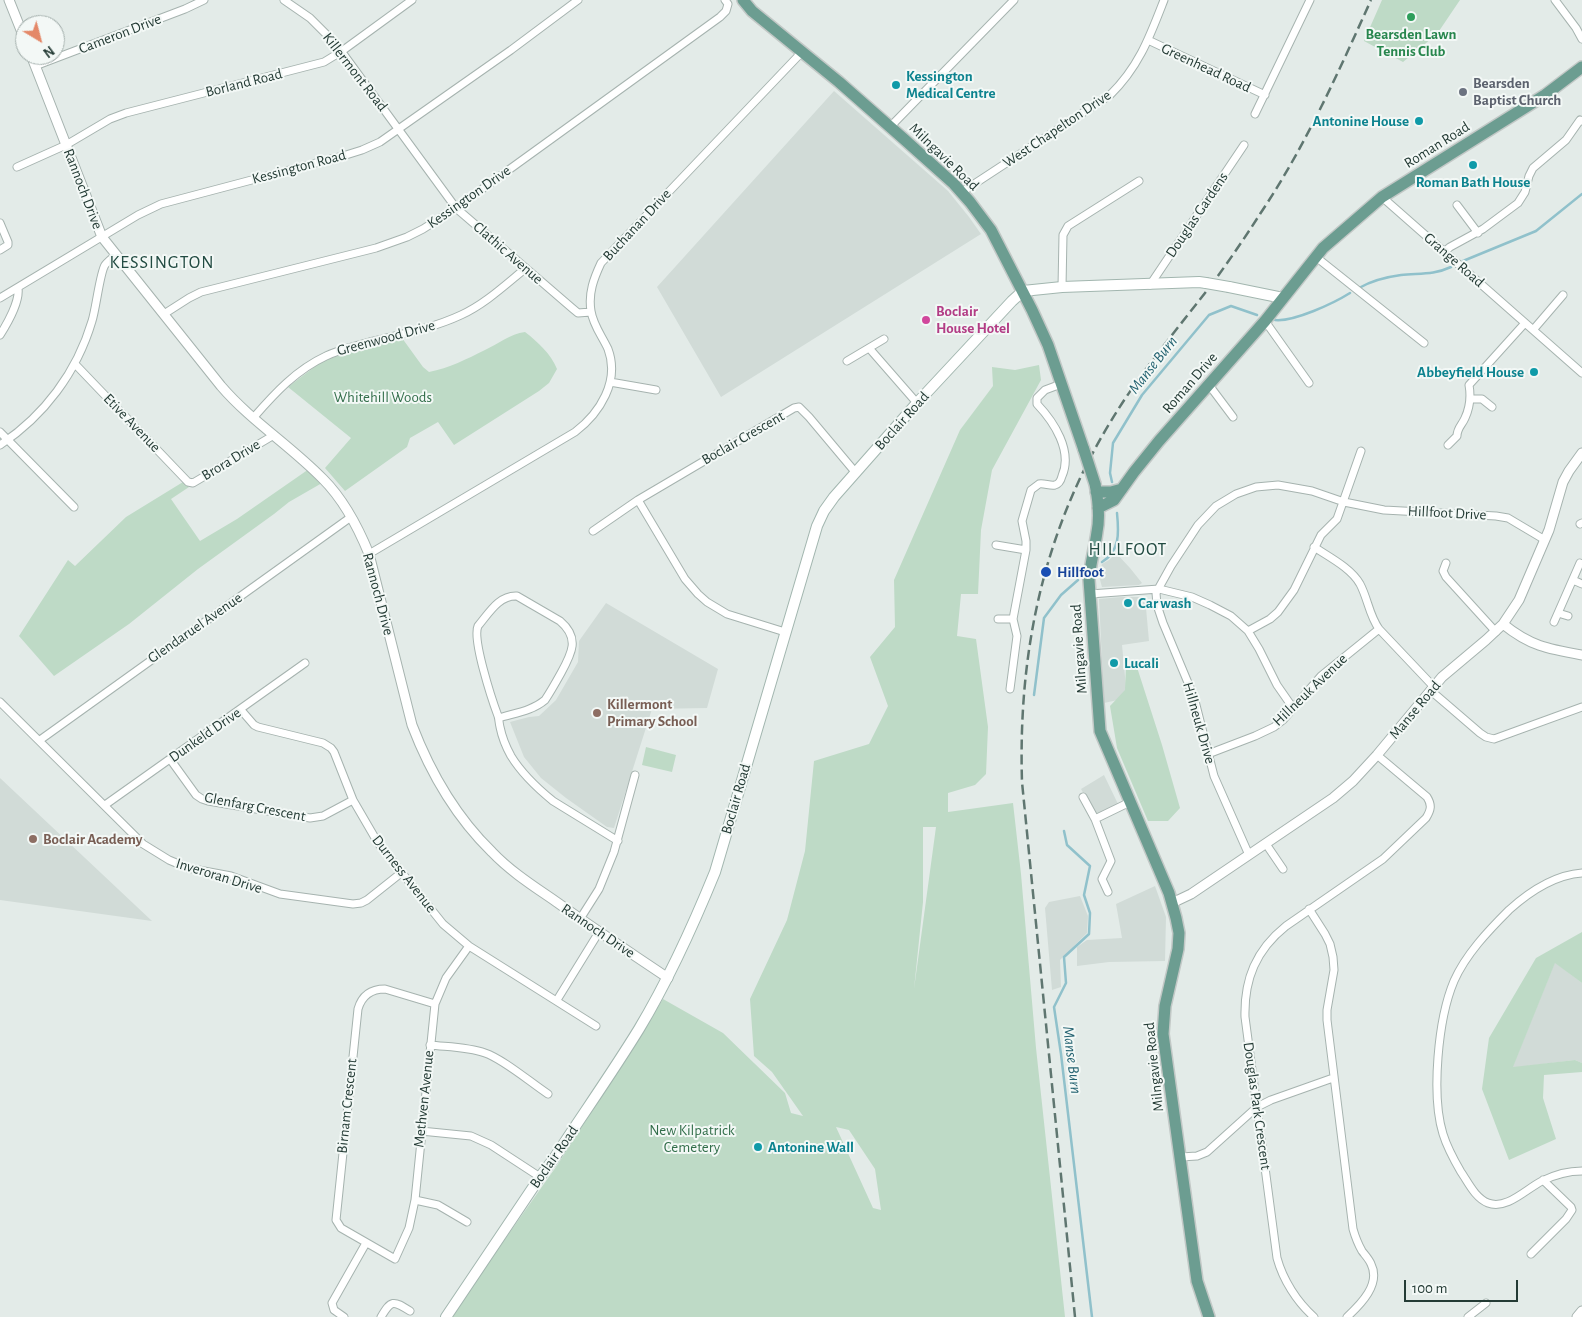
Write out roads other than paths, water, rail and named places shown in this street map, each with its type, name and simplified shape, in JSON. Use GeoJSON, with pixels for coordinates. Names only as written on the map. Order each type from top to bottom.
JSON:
{"type":"FeatureCollection","features":[{"type":"Feature","properties":{"kind":"main road","name":"Milngavie Road"},"geometry":{"type":"LineString","coordinates":[[743,0],[752,11],[839,82],[962,192],[991,230],[1023,291],[1048,345],[1096,488],[1098,530],[1089,571],[1100,731],[1172,903],[1179,933],[1178,950],[1164,1006],[1163,1034],[1181,1157],[1196,1281],[1209,1317]]}},
{"type":"Feature","properties":{"kind":"main road","name":"Roman Road"},"geometry":{"type":"LineString","coordinates":[[1283,298],[1323,248],[1382,198],[1545,95],[1582,69]]}},
{"type":"Feature","properties":{"kind":"main road"},"geometry":{"type":"LineString","coordinates":[[1023,291],[1062,287],[1199,282],[1283,298]]}},
{"type":"Feature","properties":{"kind":"main road","name":"Boclair Road"},"geometry":{"type":"LineString","coordinates":[[446,1317],[639,1030],[668,978],[696,921],[715,872],[804,564],[820,518],[856,472],[1023,291]]}},
{"type":"Feature","properties":{"kind":"main road","name":"Roman Drive"},"geometry":{"type":"LineString","coordinates":[[1098,508],[1114,500],[1159,441],[1283,298]]}},
{"type":"Feature","properties":{"kind":"main road"},"geometry":{"type":"LineString","coordinates":[[1096,488],[1111,492],[1122,488]]}},
{"type":"Feature","properties":{"kind":"street"},"geometry":{"type":"LineString","coordinates":[[10,0],[16,15]]}},
{"type":"Feature","properties":{"kind":"street","name":"Cameron Drive"},"geometry":{"type":"LineString","coordinates":[[35,66],[204,0]]}},
{"type":"Feature","properties":{"kind":"street","name":"Killermont Road"},"geometry":{"type":"LineString","coordinates":[[284,0],[324,30],[342,51],[399,129]]}},
{"type":"Feature","properties":{"kind":"street","name":"Borland Road"},"geometry":{"type":"LineString","coordinates":[[17,166],[66,145],[110,119],[126,113],[324,62],[412,0]]}},
{"type":"Feature","properties":{"kind":"street","name":"Kessington Road"},"geometry":{"type":"LineString","coordinates":[[0,298],[161,204],[362,150],[380,142],[578,0]]}},
{"type":"Feature","properties":{"kind":"street","name":"Kessington Drive"},"geometry":{"type":"LineString","coordinates":[[164,314],[201,292],[361,253],[391,243],[423,229],[456,208],[720,17],[726,11],[728,4],[725,0]]}},
{"type":"Feature","properties":{"kind":"street"},"geometry":{"type":"LineString","coordinates":[[890,126],[1014,0]]}},
{"type":"Feature","properties":{"kind":"street","name":"West Chapelton Drive"},"geometry":{"type":"LineString","coordinates":[[962,192],[1110,95],[1124,82],[1138,61],[1164,0]]}},
{"type":"Feature","properties":{"kind":"street"},"geometry":{"type":"LineString","coordinates":[[1255,114],[1310,0]]}},
{"type":"Feature","properties":{"kind":"street"},"geometry":{"type":"LineString","coordinates":[[1556,0],[1582,39]]}},
{"type":"Feature","properties":{"kind":"street","name":"Greenhead Road"},"geometry":{"type":"LineString","coordinates":[[1148,40],[1264,95]]}},
{"type":"Feature","properties":{"kind":"street","name":"Buchanan Drive"},"geometry":{"type":"LineString","coordinates":[[369,554],[575,432],[596,412],[604,401],[610,382],[611,370],[608,350],[591,312],[592,283],[601,262],[802,52]]}},
{"type":"Feature","properties":{"kind":"street","name":"Rannoch Drive"},"geometry":{"type":"LineString","coordinates":[[35,66],[102,237],[232,399],[324,480],[352,518],[369,554],[412,725],[421,750],[440,787],[467,825],[492,853],[524,880],[668,978]]}},
{"type":"Feature","properties":{"kind":"street"},"geometry":{"type":"LineString","coordinates":[[1444,252],[1478,233],[1518,203],[1525,192],[1533,168],[1566,140],[1581,119]]}},
{"type":"Feature","properties":{"kind":"street","name":"Clathic Avenue"},"geometry":{"type":"LineString","coordinates":[[399,129],[456,208],[578,313],[591,312]]}},
{"type":"Feature","properties":{"kind":"street","name":"Douglas Gardens"},"geometry":{"type":"LineString","coordinates":[[1150,285],[1244,144]]}},
{"type":"Feature","properties":{"kind":"street"},"geometry":{"type":"LineString","coordinates":[[1062,287],[1063,235],[1065,230],[1068,226],[1139,181]]}},
{"type":"Feature","properties":{"kind":"street","name":"Grange Road"},"geometry":{"type":"LineString","coordinates":[[1382,198],[1582,373]]}},
{"type":"Feature","properties":{"kind":"street"},"geometry":{"type":"LineString","coordinates":[[1458,205],[1478,233]]}},
{"type":"Feature","properties":{"kind":"street"},"geometry":{"type":"LineString","coordinates":[[0,223],[8,242],[8,245],[0,250]]}},
{"type":"Feature","properties":{"kind":"street"},"geometry":{"type":"LineString","coordinates":[[0,446],[23,428],[45,406],[62,385],[75,364],[92,321],[104,267],[116,255]]}},
{"type":"Feature","properties":{"kind":"street"},"geometry":{"type":"LineString","coordinates":[[1316,257],[1424,343]]}},
{"type":"Feature","properties":{"kind":"street","name":"Greenwood Drive"},"geometry":{"type":"LineString","coordinates":[[254,417],[295,374],[326,356],[340,350],[427,328],[462,315],[491,297],[526,268]]}},
{"type":"Feature","properties":{"kind":"street"},"geometry":{"type":"LineString","coordinates":[[0,336],[18,296],[18,288]]}},
{"type":"Feature","properties":{"kind":"street"},"geometry":{"type":"LineString","coordinates":[[1533,330],[1563,295]]}},
{"type":"Feature","properties":{"kind":"street"},"geometry":{"type":"LineString","coordinates":[[1265,321],[1309,383]]}},
{"type":"Feature","properties":{"kind":"street"},"geometry":{"type":"LineString","coordinates":[[1448,445],[1457,436],[1457,430],[1465,418],[1471,399],[1470,385],[1525,323]]}},
{"type":"Feature","properties":{"kind":"street"},"geometry":{"type":"LineString","coordinates":[[847,361],[884,339]]}},
{"type":"Feature","properties":{"kind":"street"},"geometry":{"type":"LineString","coordinates":[[869,348],[917,404]]}},
{"type":"Feature","properties":{"kind":"street","name":"Etive Avenue"},"geometry":{"type":"LineString","coordinates":[[75,364],[188,482]]}},
{"type":"Feature","properties":{"kind":"street"},"geometry":{"type":"LineString","coordinates":[[610,382],[656,390]]}},
{"type":"Feature","properties":{"kind":"street"},"geometry":{"type":"LineString","coordinates":[[1010,689],[1016,636],[1013,619],[1026,550],[1022,521],[1031,490],[1039,484],[1055,485],[1059,482],[1064,474],[1066,460],[1055,427],[1037,404],[1037,398],[1045,390],[1061,384]]}},
{"type":"Feature","properties":{"kind":"street"},"geometry":{"type":"LineString","coordinates":[[1208,385],[1233,417]]}},
{"type":"Feature","properties":{"kind":"street"},"geometry":{"type":"LineString","coordinates":[[1471,399],[1482,399],[1492,407]]}},
{"type":"Feature","properties":{"kind":"street","name":"Boclair Crescent"},"geometry":{"type":"LineString","coordinates":[[593,531],[638,500],[798,407],[809,417],[856,472]]}},
{"type":"Feature","properties":{"kind":"street"},"geometry":{"type":"LineString","coordinates":[[0,432],[74,507]]}},
{"type":"Feature","properties":{"kind":"street","name":"Brora Drive"},"geometry":{"type":"LineString","coordinates":[[188,482],[194,483],[274,435]]}},
{"type":"Feature","properties":{"kind":"street"},"geometry":{"type":"LineString","coordinates":[[1248,631],[1270,619],[1278,612],[1294,590],[1321,535],[1337,519],[1361,451]]}},
{"type":"Feature","properties":{"kind":"street","name":"Manse Road"},"geometry":{"type":"LineString","coordinates":[[1172,903],[1191,894],[1346,788],[1377,755],[1432,688],[1452,668],[1496,632],[1519,600],[1553,520],[1563,482],[1582,453]]}},
{"type":"Feature","properties":{"kind":"street","name":"Hillfoot Drive"},"geometry":{"type":"LineString","coordinates":[[1159,589],[1171,566],[1198,525],[1216,506],[1236,494],[1256,487],[1278,485],[1312,491],[1344,502],[1384,510],[1508,518],[1545,540]]}},
{"type":"Feature","properties":{"kind":"street"},"geometry":{"type":"LineString","coordinates":[[638,500],[685,579],[698,594],[727,614],[785,632]]}},
{"type":"Feature","properties":{"kind":"street","name":"Glendaruel Avenue"},"geometry":{"type":"LineString","coordinates":[[40,740],[352,518]]}},
{"type":"Feature","properties":{"kind":"street"},"geometry":{"type":"LineString","coordinates":[[996,545],[1026,550]]}},
{"type":"Feature","properties":{"kind":"street"},"geometry":{"type":"LineString","coordinates":[[1314,547],[1345,568],[1357,580],[1362,586],[1373,620],[1379,628],[1432,688],[1486,737],[1494,738],[1582,706]]}},
{"type":"Feature","properties":{"kind":"street"},"geometry":{"type":"LineString","coordinates":[[1446,563],[1443,571],[1446,577],[1496,632]]}},
{"type":"Feature","properties":{"kind":"street"},"geometry":{"type":"LineString","coordinates":[[1554,622],[1580,563]]}},
{"type":"Feature","properties":{"kind":"street"},"geometry":{"type":"LineString","coordinates":[[1573,580],[1582,584]]}},
{"type":"Feature","properties":{"kind":"street"},"geometry":{"type":"LineString","coordinates":[[1090,594],[1159,589],[1192,597],[1231,616],[1248,631],[1277,685],[1293,708]]}},
{"type":"Feature","properties":{"kind":"street","name":"Hillneuk Drive"},"geometry":{"type":"LineString","coordinates":[[1159,589],[1156,593],[1159,614],[1194,697],[1214,776],[1249,855]]}},
{"type":"Feature","properties":{"kind":"street"},"geometry":{"type":"LineString","coordinates":[[499,718],[530,709],[545,700],[572,650],[570,633],[560,620],[512,595],[502,599],[476,630],[504,742],[519,768],[535,786],[553,801],[618,840]]}},
{"type":"Feature","properties":{"kind":"street"},"geometry":{"type":"LineString","coordinates":[[1558,613],[1568,616]]}},
{"type":"Feature","properties":{"kind":"street"},"geometry":{"type":"LineString","coordinates":[[998,619],[1013,619]]}},
{"type":"Feature","properties":{"kind":"street"},"geometry":{"type":"LineString","coordinates":[[1503,624],[1527,641],[1538,646],[1582,655]]}},
{"type":"Feature","properties":{"kind":"street","name":"Hillneuk Avenue"},"geometry":{"type":"LineString","coordinates":[[1208,754],[1266,731],[1283,720],[1321,676],[1379,628]]}},
{"type":"Feature","properties":{"kind":"street","name":"Dunkeld Drive"},"geometry":{"type":"LineString","coordinates":[[105,805],[305,663]]}},
{"type":"Feature","properties":{"kind":"street","name":"Inveroran Drive"},"geometry":{"type":"LineString","coordinates":[[0,702],[143,844],[169,860],[188,868],[231,876],[280,894],[361,903],[401,873]]}},
{"type":"Feature","properties":{"kind":"street","name":"Durness Avenue"},"geometry":{"type":"LineString","coordinates":[[241,710],[258,727],[331,748],[353,800],[378,843],[443,924],[469,946],[596,1026]]}},
{"type":"Feature","properties":{"kind":"street","name":"Douglas Park Crescent"},"geometry":{"type":"LineString","coordinates":[[1314,1317],[1288,1285],[1279,1267],[1245,1017],[1245,1002],[1248,978],[1258,957],[1273,937],[1309,909],[1383,858],[1430,813],[1431,807],[1427,797],[1377,755]]}},
{"type":"Feature","properties":{"kind":"street","name":"Glenfarg Crescent"},"geometry":{"type":"LineString","coordinates":[[170,760],[196,795],[208,801],[310,818],[323,816],[353,800]]}},
{"type":"Feature","properties":{"kind":"street"},"geometry":{"type":"LineString","coordinates":[[580,919],[599,889],[618,840],[635,775]]}},
{"type":"Feature","properties":{"kind":"street"},"geometry":{"type":"LineString","coordinates":[[1083,797],[1095,819],[1111,861],[1102,879],[1108,892]]}},
{"type":"Feature","properties":{"kind":"street"},"geometry":{"type":"LineString","coordinates":[[1095,819],[1130,802]]}},
{"type":"Feature","properties":{"kind":"street"},"geometry":{"type":"LineString","coordinates":[[1266,844],[1283,869]]}},
{"type":"Feature","properties":{"kind":"street"},"geometry":{"type":"LineString","coordinates":[[1582,873],[1558,878],[1534,891],[1506,914],[1478,943],[1467,958],[1454,982],[1443,1018],[1440,1035],[1438,1082],[1440,1122],[1447,1146],[1472,1189],[1482,1200],[1493,1204],[1500,1204],[1510,1201],[1543,1180],[1562,1173],[1582,1171]]}},
{"type":"Feature","properties":{"kind":"street"},"geometry":{"type":"LineString","coordinates":[[1309,909],[1325,934],[1333,957],[1334,970],[1327,1010],[1333,1078],[1353,1229],[1362,1251],[1372,1266],[1374,1276],[1373,1284],[1368,1293],[1347,1317]]}},
{"type":"Feature","properties":{"kind":"street"},"geometry":{"type":"LineString","coordinates":[[557,1000],[600,932]]}},
{"type":"Feature","properties":{"kind":"street","name":"Methven Avenue"},"geometry":{"type":"LineString","coordinates":[[395,1258],[409,1228],[415,1200],[435,1004],[446,978],[469,946]]}},
{"type":"Feature","properties":{"kind":"street","name":"Birnam Crescent"},"geometry":{"type":"LineString","coordinates":[[395,1258],[341,1228],[336,1220],[358,1009],[360,1001],[369,992],[377,989],[385,989],[435,1004]]}},
{"type":"Feature","properties":{"kind":"street"},"geometry":{"type":"LineString","coordinates":[[430,1045],[469,1049],[485,1053],[548,1094]]}},
{"type":"Feature","properties":{"kind":"street"},"geometry":{"type":"LineString","coordinates":[[1181,1157],[1197,1156],[1207,1152],[1257,1107],[1271,1100],[1333,1078]]}},
{"type":"Feature","properties":{"kind":"street"},"geometry":{"type":"LineString","coordinates":[[421,1131],[471,1136],[491,1145],[540,1177]]}},
{"type":"Feature","properties":{"kind":"street"},"geometry":{"type":"LineString","coordinates":[[1531,1254],[1566,1219],[1572,1210],[1543,1180]]}},
{"type":"Feature","properties":{"kind":"street"},"geometry":{"type":"LineString","coordinates":[[415,1200],[438,1205],[467,1222]]}},
{"type":"Feature","properties":{"kind":"street"},"geometry":{"type":"LineString","coordinates":[[344,1317],[334,1310],[332,1303],[366,1243]]}},
{"type":"Feature","properties":{"kind":"street"},"geometry":{"type":"LineString","coordinates":[[381,1317],[392,1303],[397,1303],[410,1311]]}},
{"type":"Feature","properties":{"kind":"street"},"geometry":{"type":"LineString","coordinates":[[1468,1317],[1486,1303]]}},
{"type":"Feature","properties":{"kind":"street"},"geometry":{"type":"LineString","coordinates":[[1577,1317],[1582,1311]]}},
{"type":"Feature","properties":{"kind":"waterway","name":"Manse Burn"},"geometry":{"type":"LineString","coordinates":[[1463,261],[1536,231],[1582,194]]}},
{"type":"Feature","properties":{"kind":"waterway","name":"Manse Burn"},"geometry":{"type":"LineString","coordinates":[[1359,288],[1384,278],[1432,273],[1451,267]]}},
{"type":"Feature","properties":{"kind":"waterway","name":"Manse Burn"},"geometry":{"type":"LineString","coordinates":[[1275,320],[1303,315],[1350,293]]}},
{"type":"Feature","properties":{"kind":"waterway","name":"Manse Burn"},"geometry":{"type":"LineString","coordinates":[[1112,482],[1110,473],[1113,443],[1142,395],[1209,315],[1231,306],[1257,315]]}},
{"type":"Feature","properties":{"kind":"waterway","name":"Manse Burn"},"geometry":{"type":"LineString","coordinates":[[1102,562],[1112,553],[1117,541],[1117,513]]}},
{"type":"Feature","properties":{"kind":"waterway","name":"Manse Burn"},"geometry":{"type":"LineString","coordinates":[[1034,695],[1044,618],[1061,595],[1078,580]]}},
{"type":"Feature","properties":{"kind":"waterway","name":"Manse Burn"},"geometry":{"type":"LineString","coordinates":[[1064,831],[1067,845],[1090,866],[1084,895],[1090,913],[1089,934],[1064,957],[1066,983],[1054,1007],[1092,1317]]}},
{"type":"Feature","properties":{"kind":"railway"},"geometry":{"type":"LineString","coordinates":[[1075,1317],[1022,782],[1022,734],[1025,687],[1030,640],[1040,595],[1052,550],[1068,506],[1087,463],[1135,384],[1215,280],[1244,239],[1292,163],[1320,109],[1371,0]]}},
{"type":"Feature","properties":{"kind":"place","name":"Bearsden Lawn Tennis Club"},"geometry":{"type":"Point","coordinates":[1411,17]}},
{"type":"Feature","properties":{"kind":"place","name":"Kessington Medical Centre"},"geometry":{"type":"Point","coordinates":[896,85]}},
{"type":"Feature","properties":{"kind":"place","name":"Bearsden Baptist Church"},"geometry":{"type":"Point","coordinates":[1463,92]}},
{"type":"Feature","properties":{"kind":"place","name":"Antonine House"},"geometry":{"type":"Point","coordinates":[1419,121]}},
{"type":"Feature","properties":{"kind":"place","name":"Roman Bath House"},"geometry":{"type":"Point","coordinates":[1473,165]}},
{"type":"Feature","properties":{"kind":"place","name":"Boclair House Hotel"},"geometry":{"type":"Point","coordinates":[926,320]}},
{"type":"Feature","properties":{"kind":"place","name":"Abbeyfield House"},"geometry":{"type":"Point","coordinates":[1534,372]}},
{"type":"Feature","properties":{"kind":"place","name":"Hillfoot"},"geometry":{"type":"Point","coordinates":[1046,572]}},
{"type":"Feature","properties":{"kind":"place","name":"Car wash"},"geometry":{"type":"Point","coordinates":[1128,603]}},
{"type":"Feature","properties":{"kind":"place","name":"Lucali"},"geometry":{"type":"Point","coordinates":[1114,663]}},
{"type":"Feature","properties":{"kind":"place","name":"Killermont Primary School"},"geometry":{"type":"Point","coordinates":[597,713]}},
{"type":"Feature","properties":{"kind":"place","name":"Boclair Academy"},"geometry":{"type":"Point","coordinates":[33,839]}},
{"type":"Feature","properties":{"kind":"place","name":"Antonine Wall"},"geometry":{"type":"Point","coordinates":[758,1147]}},
{"type":"Feature","properties":{"kind":"district","name":"KESSINGTON"},"geometry":{"type":"Point","coordinates":[162,263]}},
{"type":"Feature","properties":{"kind":"district","name":"HILLFOOT"},"geometry":{"type":"Point","coordinates":[1128,550]}},
{"type":"Feature","properties":{"kind":"park label","name":"Whitehill Woods"},"geometry":{"type":"Point","coordinates":[383,397]}},
{"type":"Feature","properties":{"kind":"park label","name":"New Kilpatrick Cemetery"},"geometry":{"type":"Point","coordinates":[692,1138]}}]}
